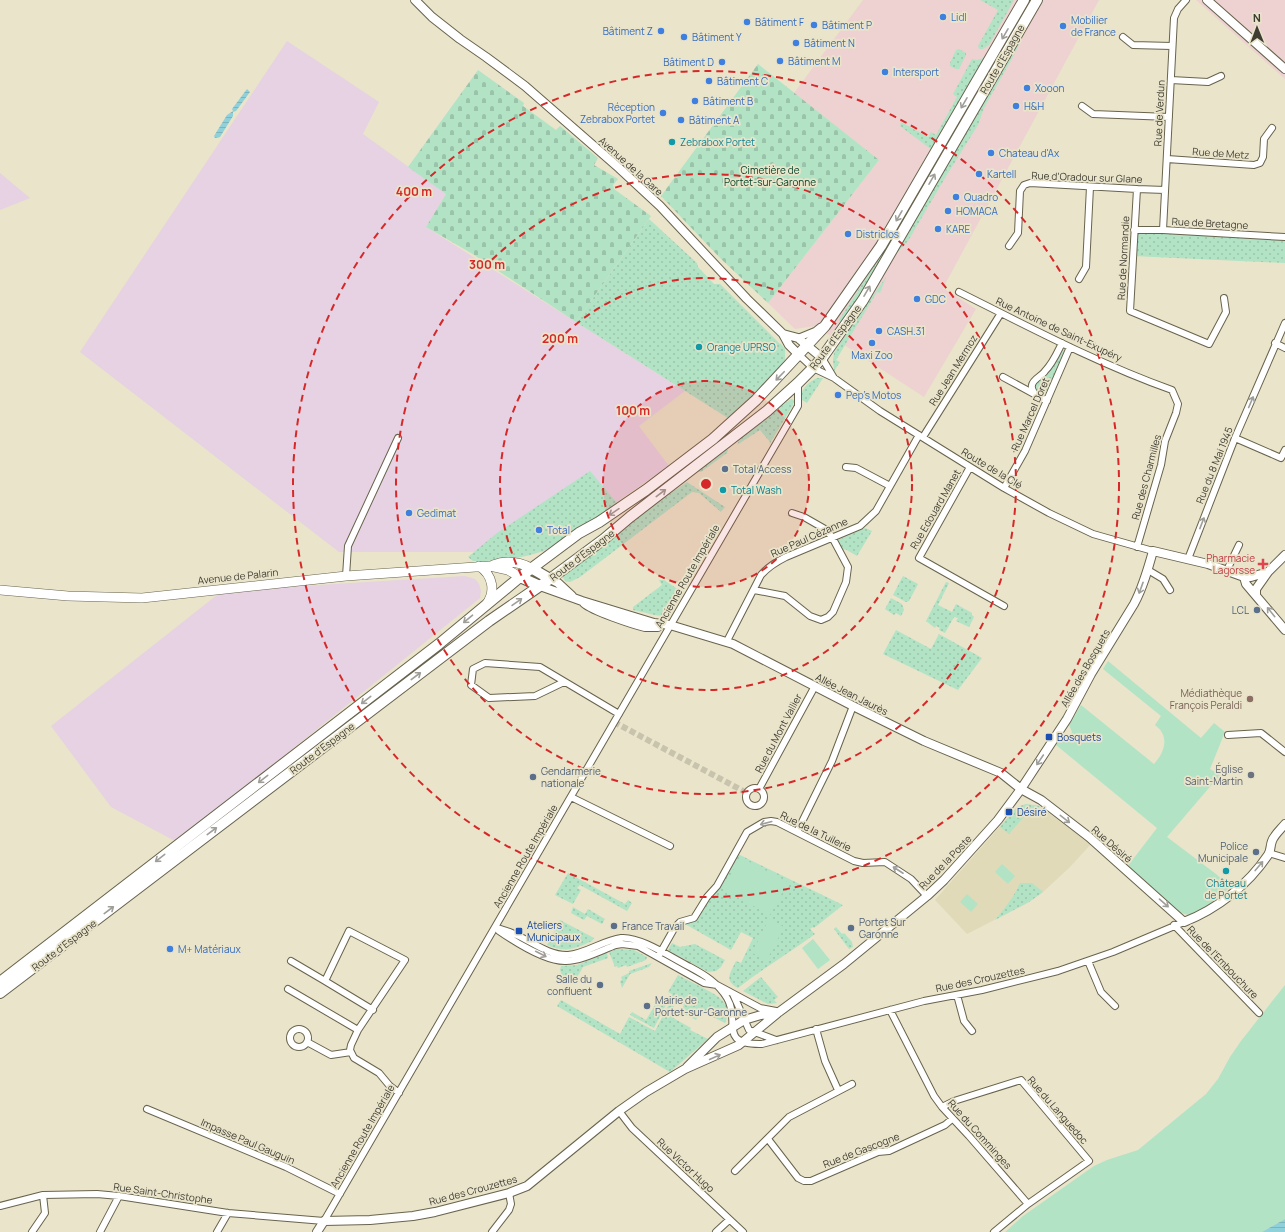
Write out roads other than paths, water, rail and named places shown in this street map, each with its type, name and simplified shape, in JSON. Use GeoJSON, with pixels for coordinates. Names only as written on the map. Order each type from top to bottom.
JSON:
{"type":"FeatureCollection","features":[{"type":"Feature","properties":{"kind":"main road","name":"Route d'Espagne"},"geometry":{"type":"LineString","coordinates":[[0,982],[439,644],[520,577],[579,533],[599,522],[646,490],[713,440],[756,400],[808,346],[829,321],[881,246],[1024,0]]}},
{"type":"Feature","properties":{"kind":"main road","name":"Route d'Espagne"},"geometry":{"type":"LineString","coordinates":[[0,993],[489,621],[550,579],[604,539],[630,516],[767,411],[798,383],[822,358],[863,300],[1037,0]]}},
{"type":"Feature","properties":{"kind":"main road","name":"Avenue de Palarin"},"geometry":{"type":"LineString","coordinates":[[490,566],[499,562],[512,562],[532,568]]}},
{"type":"Feature","properties":{"kind":"main road","name":"Avenue de Palarin"},"geometry":{"type":"LineString","coordinates":[[0,590],[75,597],[142,598],[346,576],[479,566],[490,566],[508,570],[520,577]]}},
{"type":"Feature","properties":{"kind":"main road"},"geometry":{"type":"LineString","coordinates":[[479,566],[489,576],[492,584],[492,594],[484,606]]}},
{"type":"Feature","properties":{"kind":"main road"},"geometry":{"type":"LineString","coordinates":[[532,568],[550,579]]}},
{"type":"Feature","properties":{"kind":"main road"},"geometry":{"type":"LineString","coordinates":[[520,577],[540,586]]}},
{"type":"Feature","properties":{"kind":"street","name":"Avenue de la Gare"},"geometry":{"type":"LineString","coordinates":[[415,0],[432,17],[460,39],[525,86],[619,168],[660,206],[747,299],[783,334],[798,338],[822,358]]}},
{"type":"Feature","properties":{"kind":"street","name":"Rue de Verdun"},"geometry":{"type":"LineString","coordinates":[[1163,230],[1174,18],[1178,9],[1186,0]]}},
{"type":"Feature","properties":{"kind":"street"},"geometry":{"type":"LineString","coordinates":[[1208,0],[1285,69]]}},
{"type":"Feature","properties":{"kind":"street"},"geometry":{"type":"LineString","coordinates":[[1213,0],[1248,35]]}},
{"type":"Feature","properties":{"kind":"street"},"geometry":{"type":"LineString","coordinates":[[1123,37],[1133,45],[1172,46]]}},
{"type":"Feature","properties":{"kind":"street"},"geometry":{"type":"LineString","coordinates":[[1171,80],[1208,82],[1221,76]]}},
{"type":"Feature","properties":{"kind":"street"},"geometry":{"type":"LineString","coordinates":[[1082,106],[1093,114],[1169,117]]}},
{"type":"Feature","properties":{"kind":"street","name":"Rue de Metz"},"geometry":{"type":"LineString","coordinates":[[1167,159],[1254,165],[1260,163],[1263,157],[1264,139],[1272,128]]}},
{"type":"Feature","properties":{"kind":"street","name":"Rue d'Oradour sur Glane"},"geometry":{"type":"LineString","coordinates":[[1009,246],[1018,233],[1020,191],[1024,186],[1030,183],[1165,190]]}},
{"type":"Feature","properties":{"kind":"street"},"geometry":{"type":"LineString","coordinates":[[1079,279],[1086,267],[1090,186]]}},
{"type":"Feature","properties":{"kind":"street","name":"Rue de Normandie"},"geometry":{"type":"LineString","coordinates":[[1137,189],[1130,311],[1210,344],[1226,312],[1224,298]]}},
{"type":"Feature","properties":{"kind":"street","name":"Rue de Bretagne"},"geometry":{"type":"LineString","coordinates":[[1134,230],[1163,230],[1285,237]]}},
{"type":"Feature","properties":{"kind":"street","name":"Rue Antoine de Saint-Exupéry"},"geometry":{"type":"LineString","coordinates":[[959,292],[1070,347],[1150,382]]}},
{"type":"Feature","properties":{"kind":"street","name":"Rue Jean Mermoz"},"geometry":{"type":"LineString","coordinates":[[921,436],[1001,313]]}},
{"type":"Feature","properties":{"kind":"street","name":"Route d'Espagne"},"geometry":{"type":"LineString","coordinates":[[798,338],[814,331],[829,321]]}},
{"type":"Feature","properties":{"kind":"street","name":"Rue du 8 Mai 1945"},"geometry":{"type":"LineString","coordinates":[[1188,559],[1235,438],[1285,323]]}},
{"type":"Feature","properties":{"kind":"street"},"geometry":{"type":"LineString","coordinates":[[783,334],[789,346],[799,355],[811,370]]}},
{"type":"Feature","properties":{"kind":"street"},"geometry":{"type":"LineString","coordinates":[[1037,396],[1032,390],[1031,385],[1034,380],[1046,370],[1057,354],[1062,343]]}},
{"type":"Feature","properties":{"kind":"street"},"geometry":{"type":"LineString","coordinates":[[1275,343],[1285,348]]}},
{"type":"Feature","properties":{"kind":"street","name":"Rue Marcel Doret"},"geometry":{"type":"LineString","coordinates":[[1004,488],[1025,452],[1070,347]]}},
{"type":"Feature","properties":{"kind":"street","name":"Route de la Clé"},"geometry":{"type":"LineString","coordinates":[[822,358],[834,378]]}},
{"type":"Feature","properties":{"kind":"street","name":"Route de la Clé"},"geometry":{"type":"LineString","coordinates":[[811,370],[834,378],[862,400],[1004,488],[1049,514],[1093,534],[1153,551]]}},
{"type":"Feature","properties":{"kind":"street"},"geometry":{"type":"LineString","coordinates":[[1004,377],[1047,401]]}},
{"type":"Feature","properties":{"kind":"street","name":"Rue des Charmilles"},"geometry":{"type":"LineString","coordinates":[[1138,547],[1161,465],[1165,441],[1178,404],[1172,390],[1150,382]]}},
{"type":"Feature","properties":{"kind":"street","name":"Ancienne Route Impériale"},"geometry":{"type":"LineString","coordinates":[[317,1232],[570,797],[620,714],[688,592],[798,406],[798,383]]}},
{"type":"Feature","properties":{"kind":"street","name":"Rue Paul Cézanne"},"geometry":{"type":"LineString","coordinates":[[727,642],[761,575],[775,562],[860,526],[876,511],[921,436]]}},
{"type":"Feature","properties":{"kind":"street"},"geometry":{"type":"LineString","coordinates":[[346,576],[348,546],[398,438]]}},
{"type":"Feature","properties":{"kind":"street"},"geometry":{"type":"LineString","coordinates":[[1235,438],[1281,458],[1285,450]]}},
{"type":"Feature","properties":{"kind":"street"},"geometry":{"type":"LineString","coordinates":[[846,467],[856,468],[890,486]]}},
{"type":"Feature","properties":{"kind":"street","name":"Rue Edouard Manet"},"geometry":{"type":"LineString","coordinates":[[970,467],[919,558],[1004,606]]}},
{"type":"Feature","properties":{"kind":"street"},"geometry":{"type":"LineString","coordinates":[[754,590],[785,596],[810,616],[821,620],[828,617],[833,612],[846,582],[848,567],[832,537],[825,529],[804,517],[792,513]]}},
{"type":"Feature","properties":{"kind":"street"},"geometry":{"type":"LineString","coordinates":[[1227,570],[1239,544]]}},
{"type":"Feature","properties":{"kind":"street"},"geometry":{"type":"LineString","coordinates":[[1153,551],[1227,570],[1247,577],[1254,583],[1260,584]]}},
{"type":"Feature","properties":{"kind":"street","name":"Allée des Bosquets"},"geometry":{"type":"LineString","coordinates":[[1021,789],[1066,719],[1091,674],[1140,594],[1153,551]]}},
{"type":"Feature","properties":{"kind":"street"},"geometry":{"type":"LineString","coordinates":[[1256,594],[1256,589],[1268,572],[1285,555]]}},
{"type":"Feature","properties":{"kind":"street"},"geometry":{"type":"LineString","coordinates":[[1148,570],[1162,579],[1170,590]]}},
{"type":"Feature","properties":{"kind":"street"},"geometry":{"type":"LineString","coordinates":[[1247,577],[1268,572]]}},
{"type":"Feature","properties":{"kind":"street"},"geometry":{"type":"LineString","coordinates":[[1247,577],[1246,584],[1285,630]]}},
{"type":"Feature","properties":{"kind":"street","name":"Allée Jean Jaurès"},"geometry":{"type":"LineString","coordinates":[[550,579],[558,583],[572,597]]}},
{"type":"Feature","properties":{"kind":"street","name":"Allée Jean Jaurès"},"geometry":{"type":"LineString","coordinates":[[540,586],[582,601],[654,623],[670,625],[727,642],[924,741],[1001,773],[1021,789]]}},
{"type":"Feature","properties":{"kind":"street"},"geometry":{"type":"LineString","coordinates":[[564,682],[535,696],[489,698],[471,685],[473,669],[485,663],[540,667],[620,714]]}},
{"type":"Feature","properties":{"kind":"street","name":"Rue du Mont Vallier"},"geometry":{"type":"LineString","coordinates":[[759,789],[815,686]]}},
{"type":"Feature","properties":{"kind":"street"},"geometry":{"type":"LineString","coordinates":[[797,832],[832,761],[853,706]]}},
{"type":"Feature","properties":{"kind":"street"},"geometry":{"type":"LineString","coordinates":[[1228,735],[1261,733],[1285,752]]}},
{"type":"Feature","properties":{"kind":"street","name":"Rue de la Poste"},"geometry":{"type":"LineString","coordinates":[[743,1042],[778,1012],[834,973],[927,896],[944,880],[998,820],[1021,789]]}},
{"type":"Feature","properties":{"kind":"street","name":"Rue Désiré"},"geometry":{"type":"LineString","coordinates":[[1021,789],[1041,800],[1089,837],[1184,922]]}},
{"type":"Feature","properties":{"kind":"street"},"geometry":{"type":"LineString","coordinates":[[570,797],[670,846]]}},
{"type":"Feature","properties":{"kind":"street","name":"Rue de la Tuilerie"},"geometry":{"type":"LineString","coordinates":[[660,955],[675,927],[680,922],[694,918],[717,886],[745,836],[751,829],[764,822],[777,822],[863,863],[885,862],[911,879],[927,896]]}},
{"type":"Feature","properties":{"kind":"street"},"geometry":{"type":"LineString","coordinates":[[1184,922],[1201,916],[1232,894],[1248,879],[1269,853],[1272,839],[1285,824]]}},
{"type":"Feature","properties":{"kind":"street"},"geometry":{"type":"LineString","coordinates":[[1269,853],[1285,858]]}},
{"type":"Feature","properties":{"kind":"street","name":"Rue des Crouzettes"},"geometry":{"type":"LineString","coordinates":[[324,1220],[370,1220],[413,1216],[435,1212],[509,1193],[527,1186],[619,1111],[646,1092],[685,1069],[740,1046],[743,1042],[750,1044],[762,1044],[890,1010],[1058,971],[1113,952],[1184,922]]}},
{"type":"Feature","properties":{"kind":"street","name":"Rue de l'Embouchure"},"geometry":{"type":"LineString","coordinates":[[1174,925],[1259,1013]]}},
{"type":"Feature","properties":{"kind":"street"},"geometry":{"type":"LineString","coordinates":[[495,928],[510,938],[555,960],[573,960],[622,944],[638,946],[660,955],[704,982],[717,985],[760,1008],[778,1012]]}},
{"type":"Feature","properties":{"kind":"street"},"geometry":{"type":"LineString","coordinates":[[325,981],[349,931],[405,960],[373,1010],[358,1030],[351,1045],[351,1052],[354,1058],[379,1073],[389,1085],[399,1093]]}},
{"type":"Feature","properties":{"kind":"street"},"geometry":{"type":"LineString","coordinates":[[291,961],[373,1010]]}},
{"type":"Feature","properties":{"kind":"street"},"geometry":{"type":"LineString","coordinates":[[1088,961],[1101,992],[1115,1006]]}},
{"type":"Feature","properties":{"kind":"street"},"geometry":{"type":"LineString","coordinates":[[717,985],[727,998],[731,1007],[733,1034],[736,1039],[743,1042]]}},
{"type":"Feature","properties":{"kind":"street"},"geometry":{"type":"LineString","coordinates":[[288,989],[358,1030]]}},
{"type":"Feature","properties":{"kind":"street"},"geometry":{"type":"LineString","coordinates":[[732,992],[736,998],[749,1030],[776,1040]]}},
{"type":"Feature","properties":{"kind":"street"},"geometry":{"type":"LineString","coordinates":[[957,994],[964,1021],[972,1031]]}},
{"type":"Feature","properties":{"kind":"street","name":"Rue du Comminges"},"geometry":{"type":"LineString","coordinates":[[890,1010],[934,1096],[952,1119],[969,1136],[1028,1204]]}},
{"type":"Feature","properties":{"kind":"street","name":"Rue de la Poste"},"geometry":{"type":"LineString","coordinates":[[732,1028],[744,1020],[778,1012]]}},
{"type":"Feature","properties":{"kind":"street","name":"Rue des Crouzettes"},"geometry":{"type":"LineString","coordinates":[[685,1069],[717,1037],[732,1028]]}},
{"type":"Feature","properties":{"kind":"street"},"geometry":{"type":"LineString","coordinates":[[816,1029],[825,1061],[838,1090]]}},
{"type":"Feature","properties":{"kind":"street"},"geometry":{"type":"LineString","coordinates":[[307,1042],[331,1055],[351,1052]]}},
{"type":"Feature","properties":{"kind":"street","name":"Rue du Languedoc"},"geometry":{"type":"LineString","coordinates":[[942,1107],[954,1101],[1021,1080],[1089,1160],[1028,1204]]}},
{"type":"Feature","properties":{"kind":"street"},"geometry":{"type":"LineString","coordinates":[[735,1171],[789,1117],[852,1084]]}},
{"type":"Feature","properties":{"kind":"street","name":"Impasse Paul Gauguin"},"geometry":{"type":"LineString","coordinates":[[147,1109],[286,1166],[340,1194]]}},
{"type":"Feature","properties":{"kind":"street","name":"Rue Victor Hugo"},"geometry":{"type":"LineString","coordinates":[[619,1111],[632,1128],[743,1232]]}},
{"type":"Feature","properties":{"kind":"street","name":"Rue de Gascogne"},"geometry":{"type":"LineString","coordinates":[[768,1139],[798,1178],[804,1181],[810,1181],[878,1152],[888,1151],[945,1125],[952,1119]]}},
{"type":"Feature","properties":{"kind":"street"},"geometry":{"type":"LineString","coordinates":[[492,1232],[509,1210],[511,1204],[509,1193]]}},
{"type":"Feature","properties":{"kind":"street","name":"Rue Saint-Christophe"},"geometry":{"type":"LineString","coordinates":[[0,1206],[43,1195],[97,1194],[120,1196],[228,1213],[324,1220]]}},
{"type":"Feature","properties":{"kind":"street"},"geometry":{"type":"LineString","coordinates":[[32,1232],[45,1213],[43,1195]]}},
{"type":"Feature","properties":{"kind":"street"},"geometry":{"type":"LineString","coordinates":[[100,1232],[120,1196]]}},
{"type":"Feature","properties":{"kind":"street"},"geometry":{"type":"LineString","coordinates":[[994,1232],[1028,1204]]}},
{"type":"Feature","properties":{"kind":"street"},"geometry":{"type":"LineString","coordinates":[[217,1232],[228,1213]]}},
{"type":"Feature","properties":{"kind":"street"},"geometry":{"type":"LineString","coordinates":[[716,1232],[730,1220]]}},
{"type":"Feature","properties":{"kind":"water"},"geometry":{"type":"Polygon","coordinates":[[[247,89],[250,92],[236,111],[233,112],[233,116],[220,137],[215,138],[214,136],[227,115],[233,111],[232,109],[247,89]]]}},
{"type":"Feature","properties":{"kind":"water"},"geometry":{"type":"Polygon","coordinates":[[[1285,1219],[1285,1232],[1262,1232],[1285,1219]]]}},
{"type":"Feature","properties":{"kind":"tunnel"},"geometry":{"type":"LineString","coordinates":[[614,722],[747,793]]}},
{"type":"Feature","properties":{"kind":"place","name":"Lidl"},"geometry":{"type":"Point","coordinates":[943,17]}},
{"type":"Feature","properties":{"kind":"place","name":"Bâtiment F"},"geometry":{"type":"Point","coordinates":[747,22]}},
{"type":"Feature","properties":{"kind":"place","name":"Bâtiment P"},"geometry":{"type":"Point","coordinates":[814,25]}},
{"type":"Feature","properties":{"kind":"place","name":"Mobilier de France"},"geometry":{"type":"Point","coordinates":[1063,26]}},
{"type":"Feature","properties":{"kind":"place","name":"Bâtiment Z"},"geometry":{"type":"Point","coordinates":[661,31]}},
{"type":"Feature","properties":{"kind":"place","name":"Bâtiment Y"},"geometry":{"type":"Point","coordinates":[684,37]}},
{"type":"Feature","properties":{"kind":"place","name":"Bâtiment N"},"geometry":{"type":"Point","coordinates":[796,43]}},
{"type":"Feature","properties":{"kind":"place","name":"Bâtiment M"},"geometry":{"type":"Point","coordinates":[780,61]}},
{"type":"Feature","properties":{"kind":"place","name":"Bâtiment D"},"geometry":{"type":"Point","coordinates":[722,62]}},
{"type":"Feature","properties":{"kind":"place","name":"Intersport"},"geometry":{"type":"Point","coordinates":[885,72]}},
{"type":"Feature","properties":{"kind":"place","name":"Bâtiment C"},"geometry":{"type":"Point","coordinates":[709,81]}},
{"type":"Feature","properties":{"kind":"place","name":"Xooon"},"geometry":{"type":"Point","coordinates":[1027,88]}},
{"type":"Feature","properties":{"kind":"place","name":"Bâtiment B"},"geometry":{"type":"Point","coordinates":[695,101]}},
{"type":"Feature","properties":{"kind":"place","name":"H&H"},"geometry":{"type":"Point","coordinates":[1016,106]}},
{"type":"Feature","properties":{"kind":"place","name":"Réception Zebrabox Portet"},"geometry":{"type":"Point","coordinates":[663,113]}},
{"type":"Feature","properties":{"kind":"place","name":"Bâtiment A"},"geometry":{"type":"Point","coordinates":[681,120]}},
{"type":"Feature","properties":{"kind":"place","name":"Zebrabox Portet"},"geometry":{"type":"Point","coordinates":[672,142]}},
{"type":"Feature","properties":{"kind":"place","name":"Chateau d'Ax"},"geometry":{"type":"Point","coordinates":[991,153]}},
{"type":"Feature","properties":{"kind":"place","name":"Kartell"},"geometry":{"type":"Point","coordinates":[979,174]}},
{"type":"Feature","properties":{"kind":"place","name":"Quadro"},"geometry":{"type":"Point","coordinates":[956,197]}},
{"type":"Feature","properties":{"kind":"place","name":"HOMACA"},"geometry":{"type":"Point","coordinates":[948,211]}},
{"type":"Feature","properties":{"kind":"place","name":"KARE"},"geometry":{"type":"Point","coordinates":[938,229]}},
{"type":"Feature","properties":{"kind":"place","name":"Districlos"},"geometry":{"type":"Point","coordinates":[848,234]}},
{"type":"Feature","properties":{"kind":"place","name":"GDC"},"geometry":{"type":"Point","coordinates":[917,299]}},
{"type":"Feature","properties":{"kind":"place","name":"CASH.31"},"geometry":{"type":"Point","coordinates":[879,331]}},
{"type":"Feature","properties":{"kind":"place","name":"Maxi Zoo"},"geometry":{"type":"Point","coordinates":[872,343]}},
{"type":"Feature","properties":{"kind":"place","name":"Orange UPRSO"},"geometry":{"type":"Point","coordinates":[699,347]}},
{"type":"Feature","properties":{"kind":"place","name":"Pep's Motos"},"geometry":{"type":"Point","coordinates":[838,395]}},
{"type":"Feature","properties":{"kind":"place","name":"Total Access"},"geometry":{"type":"Point","coordinates":[725,469]}},
{"type":"Feature","properties":{"kind":"place","name":"Total Wash"},"geometry":{"type":"Point","coordinates":[723,490]}},
{"type":"Feature","properties":{"kind":"place","name":"Gedimat"},"geometry":{"type":"Point","coordinates":[409,513]}},
{"type":"Feature","properties":{"kind":"place","name":"Total"},"geometry":{"type":"Point","coordinates":[539,530]}},
{"type":"Feature","properties":{"kind":"place","name":"Pharmacie Lagorsse"},"geometry":{"type":"Point","coordinates":[1263,564]}},
{"type":"Feature","properties":{"kind":"place","name":"LCL"},"geometry":{"type":"Point","coordinates":[1257,610]}},
{"type":"Feature","properties":{"kind":"place","name":"Médiathèque François Peraldi"},"geometry":{"type":"Point","coordinates":[1250,699]}},
{"type":"Feature","properties":{"kind":"place","name":"Bosquets"},"geometry":{"type":"Point","coordinates":[1049,737]}},
{"type":"Feature","properties":{"kind":"place","name":"Église Saint-Martin"},"geometry":{"type":"Point","coordinates":[1251,775]}},
{"type":"Feature","properties":{"kind":"place","name":"Gendarmerie nationale"},"geometry":{"type":"Point","coordinates":[533,777]}},
{"type":"Feature","properties":{"kind":"place","name":"Désiré"},"geometry":{"type":"Point","coordinates":[1009,812]}},
{"type":"Feature","properties":{"kind":"place","name":"Police Municipale"},"geometry":{"type":"Point","coordinates":[1256,852]}},
{"type":"Feature","properties":{"kind":"place","name":"Château de Portet"},"geometry":{"type":"Point","coordinates":[1226,871]}},
{"type":"Feature","properties":{"kind":"place","name":"France Travail"},"geometry":{"type":"Point","coordinates":[614,926]}},
{"type":"Feature","properties":{"kind":"place","name":"Portet Sur Garonne"},"geometry":{"type":"Point","coordinates":[851,928]}},
{"type":"Feature","properties":{"kind":"place","name":"Ateliers Municipaux"},"geometry":{"type":"Point","coordinates":[519,931]}},
{"type":"Feature","properties":{"kind":"place","name":"M+ Matériaux"},"geometry":{"type":"Point","coordinates":[170,949]}},
{"type":"Feature","properties":{"kind":"place","name":"Salle du confluent"},"geometry":{"type":"Point","coordinates":[600,985]}},
{"type":"Feature","properties":{"kind":"place","name":"Mairie de Portet-sur-Garonne"},"geometry":{"type":"Point","coordinates":[647,1006]}},
{"type":"Feature","properties":{"kind":"park label","name":"Cimetière de Portet-sur-Garonne"},"geometry":{"type":"Point","coordinates":[770,176]}}]}
